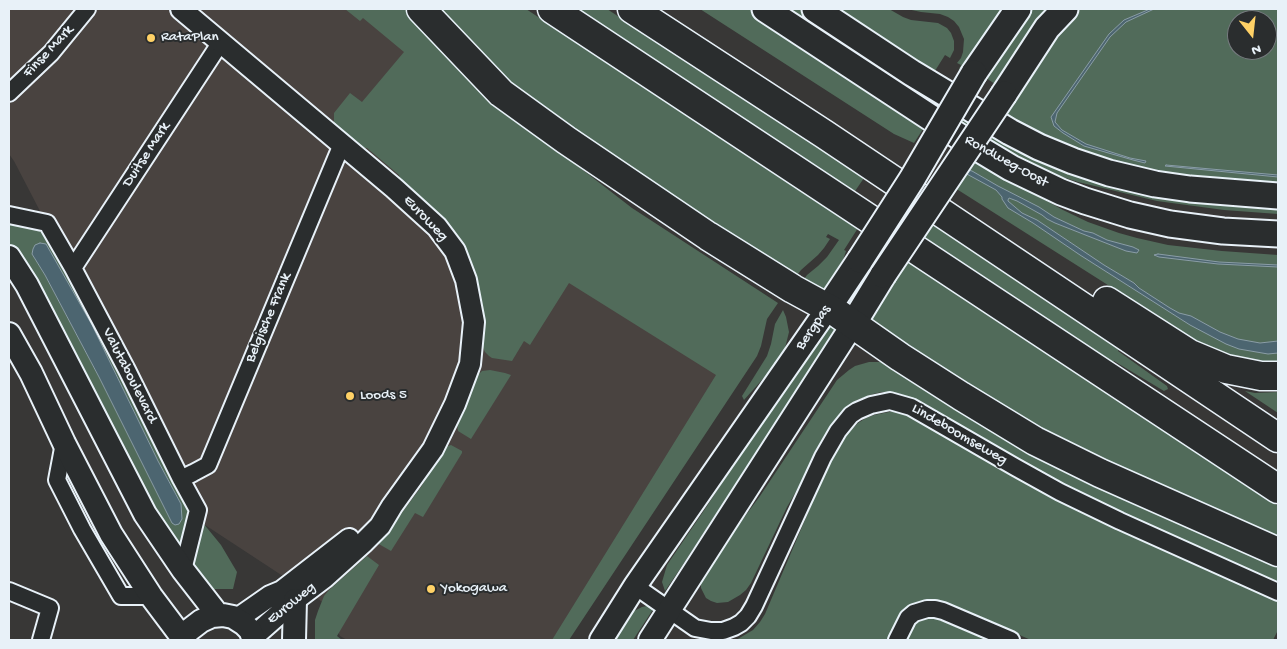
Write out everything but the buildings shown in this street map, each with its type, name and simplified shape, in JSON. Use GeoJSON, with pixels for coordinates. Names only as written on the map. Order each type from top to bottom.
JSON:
{"type":"FeatureCollection","features":[{"type":"Feature","properties":{"kind":"highway"},"geometry":{"type":"LineString","coordinates":[[421,9],[502,93],[566,140],[792,289],[828,308],[930,376],[1035,441],[1109,477],[1278,552]]}},
{"type":"Feature","properties":{"kind":"highway"},"geometry":{"type":"LineString","coordinates":[[552,9],[1278,489]]}},
{"type":"Feature","properties":{"kind":"highway"},"geometry":{"type":"LineString","coordinates":[[632,9],[824,134],[1278,438]]}},
{"type":"Feature","properties":{"kind":"highway"},"geometry":{"type":"LineString","coordinates":[[824,134],[956,206],[1190,354],[1226,369],[1261,376],[1278,376]]}},
{"type":"Feature","properties":{"kind":"main road","name":"Rondweg-Oost"},"geometry":{"type":"LineString","coordinates":[[765,9],[966,141],[1011,168],[1061,192],[1130,215],[1170,224],[1223,231],[1278,234]]}},
{"type":"Feature","properties":{"kind":"main road","name":"Rondweg-Oost"},"geometry":{"type":"LineString","coordinates":[[815,9],[912,73],[1010,132],[1073,161],[1109,173],[1155,184],[1218,192],[1278,196]]}},
{"type":"Feature","properties":{"kind":"main road","name":"Bergpas"},"geometry":{"type":"LineString","coordinates":[[601,640],[635,586],[860,260],[912,179],[974,74],[1018,9]]}},
{"type":"Feature","properties":{"kind":"main road","name":"Bergpas"},"geometry":{"type":"LineString","coordinates":[[650,640],[883,275],[1048,28],[1065,9]]}},
{"type":"Feature","properties":{"kind":"main road"},"geometry":{"type":"LineString","coordinates":[[9,257],[27,285],[145,514],[183,570],[242,627]]}},
{"type":"Feature","properties":{"kind":"main road"},"geometry":{"type":"LineString","coordinates":[[9,334],[31,373],[64,443],[111,534],[151,596],[190,637],[214,627],[242,627]]}},
{"type":"Feature","properties":{"kind":"main road"},"geometry":{"type":"LineString","coordinates":[[288,596],[294,640]]}},
{"type":"Feature","properties":{"kind":"street","name":"Finse Mark"},"geometry":{"type":"LineString","coordinates":[[9,93],[51,53],[87,9]]}},
{"type":"Feature","properties":{"kind":"street","name":"Euroweg"},"geometry":{"type":"LineString","coordinates":[[181,9],[394,188],[437,227],[455,251],[466,280],[474,322],[470,364],[455,404],[433,449],[380,526],[324,578],[288,596],[242,627]]}},
{"type":"Feature","properties":{"kind":"street","name":"Duitse Mark"},"geometry":{"type":"LineString","coordinates":[[73,268],[221,42]]}},
{"type":"Feature","properties":{"kind":"street","name":"Belgische Frank"},"geometry":{"type":"LineString","coordinates":[[181,479],[208,465],[342,144]]}},
{"type":"Feature","properties":{"kind":"street","name":"Valutaboulevard"},"geometry":{"type":"LineString","coordinates":[[9,215],[47,223],[127,370],[198,510],[183,570]]}},
{"type":"Feature","properties":{"kind":"street","name":"Lindeboomseweg"},"geometry":{"type":"LineString","coordinates":[[635,586],[695,628],[723,631],[741,622],[748,616],[754,606],[823,457],[838,431],[857,411],[871,405],[890,401],[911,407],[1069,496],[1278,592]]}},
{"type":"Feature","properties":{"kind":"street"},"geometry":{"type":"LineString","coordinates":[[9,591],[50,608],[41,640]]}},
{"type":"Feature","properties":{"kind":"street"},"geometry":{"type":"LineString","coordinates":[[897,640],[908,618],[914,613],[927,609],[943,611],[1011,640]]}},
{"type":"Feature","properties":{"kind":"shaded area"},"geometry":{"type":"Polygon","coordinates":[[[9,9],[370,9],[484,117],[764,301],[556,640],[347,640],[340,636],[324,603],[202,523],[9,154],[9,9]]]}},
{"type":"Feature","properties":{"kind":"green space"},"geometry":{"type":"Polygon","coordinates":[[[345,9],[408,9],[526,126],[632,208],[778,303],[767,319],[757,356],[569,640],[552,640],[716,375],[569,283],[530,345],[524,341],[512,361],[489,356],[482,345],[483,316],[479,287],[468,259],[401,183],[399,175],[367,148],[357,147],[334,124],[334,113],[350,93],[362,102],[404,52],[363,18],[360,21],[345,9]]]}},
{"type":"Feature","properties":{"kind":"green space"},"geometry":{"type":"Polygon","coordinates":[[[431,9],[526,9],[858,228],[844,250],[846,251],[843,260],[821,294],[802,282],[827,257],[839,240],[828,234],[826,237],[830,239],[824,248],[795,278],[528,105],[431,9]]]}},
{"type":"Feature","properties":{"kind":"green space"},"geometry":{"type":"Polygon","coordinates":[[[573,9],[607,9],[864,178],[853,194],[573,9]]]}},
{"type":"Feature","properties":{"kind":"green space"},"geometry":{"type":"Polygon","coordinates":[[[700,9],[751,9],[925,126],[914,143],[894,134],[700,9]]]}},
{"type":"Feature","properties":{"kind":"green space"},"geometry":{"type":"Polygon","coordinates":[[[779,9],[801,9],[912,83],[994,133],[1278,204],[1278,214],[1224,210],[1157,201],[1078,182],[1003,155],[779,9]],[[898,82],[956,120],[946,108],[923,92],[898,82]]]}},
{"type":"Feature","properties":{"kind":"green space"},"geometry":{"type":"Polygon","coordinates":[[[825,9],[889,9],[911,20],[938,23],[947,28],[951,33],[954,41],[954,50],[950,58],[945,55],[933,74],[825,9]]]}},
{"type":"Feature","properties":{"kind":"green space"},"geometry":{"type":"Polygon","coordinates":[[[907,9],[1009,9],[962,71],[959,69],[961,65],[957,63],[963,52],[964,39],[954,21],[940,14],[907,9]]]}},
{"type":"Feature","properties":{"kind":"green space"},"geometry":{"type":"Polygon","coordinates":[[[1026,9],[1055,9],[998,86],[986,78],[992,63],[1026,9]]]}},
{"type":"Feature","properties":{"kind":"green space"},"geometry":{"type":"Polygon","coordinates":[[[1077,9],[1278,9],[1278,190],[1129,173],[999,120],[1011,98],[1077,9]]]}},
{"type":"Feature","properties":{"kind":"green space"},"geometry":{"type":"Polygon","coordinates":[[[976,156],[1063,210],[1088,222],[1119,233],[1168,245],[1278,255],[1278,363],[1242,362],[1204,346],[955,188],[976,156]]]}},
{"type":"Feature","properties":{"kind":"green space"},"geometry":{"type":"Polygon","coordinates":[[[9,221],[31,225],[46,235],[49,234],[191,506],[191,522],[180,559],[9,250],[9,221]],[[32,254],[99,377],[172,523],[181,504],[92,325],[32,254]]]}},
{"type":"Feature","properties":{"kind":"green space"},"geometry":{"type":"Polygon","coordinates":[[[932,223],[1120,347],[1118,351],[1167,386],[1168,389],[1164,391],[1114,361],[1112,364],[922,239],[932,223]]]}},
{"type":"Feature","properties":{"kind":"green space"},"geometry":{"type":"Polygon","coordinates":[[[907,260],[1278,506],[1278,542],[1092,461],[867,322],[907,260]]]}},
{"type":"Feature","properties":{"kind":"green space"},"geometry":{"type":"Polygon","coordinates":[[[783,310],[789,332],[785,348],[769,372],[744,400],[742,396],[767,356],[775,324],[783,310]]]}},
{"type":"Feature","properties":{"kind":"green space"},"geometry":{"type":"Polygon","coordinates":[[[825,319],[842,322],[665,591],[662,582],[667,565],[744,449],[783,379],[825,319]]]}},
{"type":"Feature","properties":{"kind":"green space"},"geometry":{"type":"Polygon","coordinates":[[[869,362],[882,362],[1063,470],[1099,488],[1278,566],[1278,586],[1063,486],[910,398],[901,394],[882,392],[857,400],[845,409],[833,425],[787,507],[746,590],[728,602],[717,603],[706,598],[701,588],[703,573],[760,496],[837,380],[855,366],[869,362]]]}},
{"type":"Feature","properties":{"kind":"green space"},"geometry":{"type":"Polygon","coordinates":[[[490,370],[511,375],[471,439],[458,431],[457,424],[474,379],[482,371],[490,370]]]}},
{"type":"Feature","properties":{"kind":"green space"},"geometry":{"type":"Polygon","coordinates":[[[1245,391],[1255,393],[1278,392],[1278,413],[1245,391]]]}},
{"type":"Feature","properties":{"kind":"green space"},"geometry":{"type":"Polygon","coordinates":[[[894,411],[920,420],[1207,567],[1278,601],[1278,630],[1273,640],[1031,640],[938,600],[932,600],[908,607],[902,613],[889,640],[736,640],[753,630],[765,614],[830,461],[844,437],[866,418],[894,411]]]}},
{"type":"Feature","properties":{"kind":"green space"},"geometry":{"type":"Polygon","coordinates":[[[451,445],[462,451],[462,453],[423,517],[415,513],[391,551],[377,543],[421,487],[445,447],[451,445]]]}},
{"type":"Feature","properties":{"kind":"green space"},"geometry":{"type":"Polygon","coordinates":[[[203,523],[221,545],[237,572],[233,589],[210,589],[194,574],[192,561],[201,524],[203,523]]]}},
{"type":"Feature","properties":{"kind":"green space"},"geometry":{"type":"Polygon","coordinates":[[[367,556],[379,565],[337,636],[342,640],[315,640],[315,620],[324,596],[367,556]]]}},
{"type":"Feature","properties":{"kind":"green space"},"geometry":{"type":"Polygon","coordinates":[[[652,605],[654,608],[633,640],[611,640],[632,612],[652,605]]]}},
{"type":"Feature","properties":{"kind":"green space"},"geometry":{"type":"Polygon","coordinates":[[[935,616],[992,640],[904,640],[912,624],[920,618],[935,616]]]}},
{"type":"Feature","properties":{"kind":"water"},"geometry":{"type":"Polygon","coordinates":[[[1154,9],[1126,22],[1110,37],[1057,113],[1055,122],[1062,130],[1086,144],[1146,161],[1145,163],[1084,146],[1054,126],[1051,117],[1109,34],[1124,20],[1154,9]]]}},
{"type":"Feature","properties":{"kind":"water"},"geometry":{"type":"Polygon","coordinates":[[[1165,166],[1278,175],[1278,177],[1165,166]]]}},
{"type":"Feature","properties":{"kind":"water"},"geometry":{"type":"Polygon","coordinates":[[[968,170],[1039,207],[1054,217],[1107,240],[1139,250],[1137,253],[1126,251],[1055,223],[1017,201],[1009,198],[1008,200],[1022,213],[1037,220],[1170,308],[1238,339],[1260,343],[1278,341],[1278,353],[1268,354],[1239,349],[1190,325],[1008,208],[996,190],[965,173],[968,170]]]}},
{"type":"Feature","properties":{"kind":"water"},"geometry":{"type":"Polygon","coordinates":[[[40,243],[46,244],[92,325],[181,504],[182,519],[179,524],[175,525],[172,523],[99,377],[32,254],[35,245],[40,243]]]}},
{"type":"Feature","properties":{"kind":"water"},"geometry":{"type":"Polygon","coordinates":[[[1154,255],[1219,262],[1278,265],[1278,267],[1218,264],[1154,255]]]}},
{"type":"Feature","properties":{"kind":"place","name":"RataPlan"},"geometry":{"type":"Point","coordinates":[151,38]}},
{"type":"Feature","properties":{"kind":"place","name":"Loods 5"},"geometry":{"type":"Point","coordinates":[350,396]}},
{"type":"Feature","properties":{"kind":"place","name":"Yokogawa"},"geometry":{"type":"Point","coordinates":[431,589]}}]}
